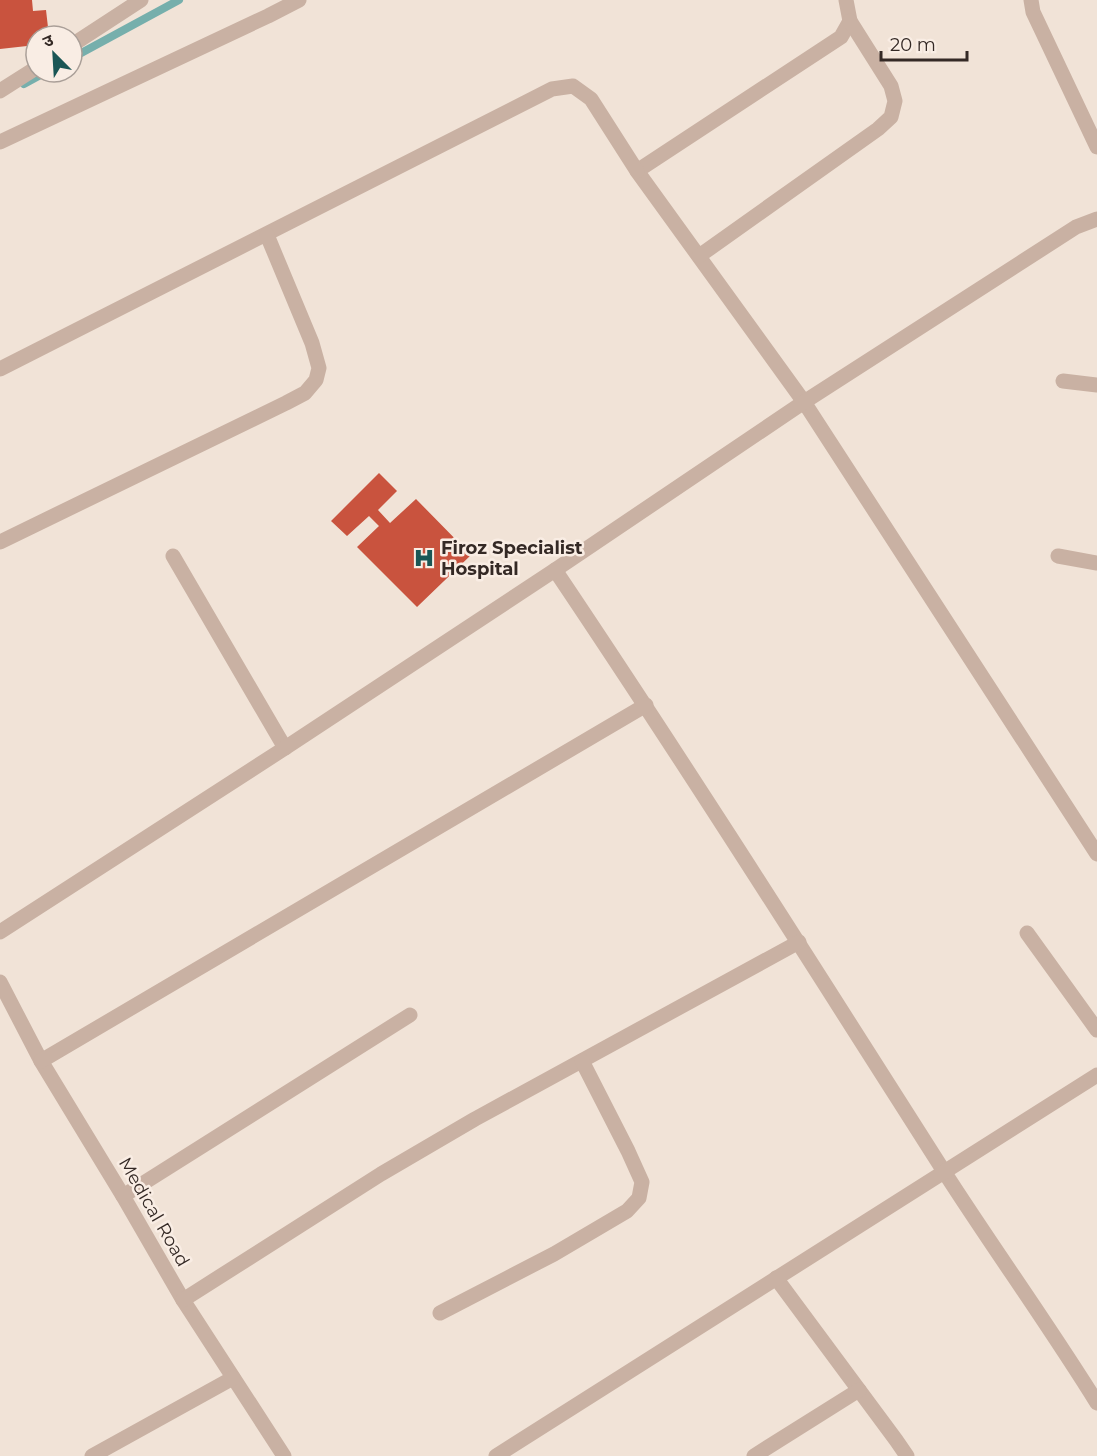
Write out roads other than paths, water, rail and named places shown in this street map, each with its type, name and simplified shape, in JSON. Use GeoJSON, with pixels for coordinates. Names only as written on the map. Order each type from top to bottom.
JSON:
{"type":"FeatureCollection","features":[{"type":"Feature","properties":{"kind":"street"},"geometry":{"type":"LineString","coordinates":[[84,37],[141,0]]}},
{"type":"Feature","properties":{"kind":"street"},"geometry":{"type":"LineString","coordinates":[[0,142],[299,0]]}},
{"type":"Feature","properties":{"kind":"street"},"geometry":{"type":"LineString","coordinates":[[699,256],[878,129],[891,117],[895,101],[891,86],[850,21],[846,0]]}},
{"type":"Feature","properties":{"kind":"street"},"geometry":{"type":"LineString","coordinates":[[1031,0],[1033,12],[1097,147]]}},
{"type":"Feature","properties":{"kind":"street"},"geometry":{"type":"LineString","coordinates":[[637,171],[841,38],[850,21]]}},
{"type":"Feature","properties":{"kind":"street"},"geometry":{"type":"LineString","coordinates":[[0,92],[24,76]]}},
{"type":"Feature","properties":{"kind":"street"},"geometry":{"type":"LineString","coordinates":[[0,369],[552,89],[573,86],[591,99],[637,171],[804,402],[1097,854]]}},
{"type":"Feature","properties":{"kind":"street"},"geometry":{"type":"LineString","coordinates":[[0,932],[555,570],[804,402],[1076,227],[1097,219]]}},
{"type":"Feature","properties":{"kind":"street"},"geometry":{"type":"LineString","coordinates":[[0,542],[305,393],[316,380],[319,368],[312,343],[267,235]]}},
{"type":"Feature","properties":{"kind":"street"},"geometry":{"type":"LineString","coordinates":[[1063,381],[1097,385]]}},
{"type":"Feature","properties":{"kind":"street"},"geometry":{"type":"LineString","coordinates":[[173,556],[285,747]]}},
{"type":"Feature","properties":{"kind":"street"},"geometry":{"type":"LineString","coordinates":[[1058,556],[1097,563]]}},
{"type":"Feature","properties":{"kind":"street"},"geometry":{"type":"LineString","coordinates":[[555,570],[646,705],[945,1173],[1095,1397]]}},
{"type":"Feature","properties":{"kind":"street"},"geometry":{"type":"LineString","coordinates":[[41,1061],[646,705]]}},
{"type":"Feature","properties":{"kind":"street"},"geometry":{"type":"LineString","coordinates":[[1027,933],[1097,1030]]}},
{"type":"Feature","properties":{"kind":"street"},"geometry":{"type":"LineString","coordinates":[[183,1300],[381,1174],[475,1119],[799,942]]}},
{"type":"Feature","properties":{"kind":"street","name":"Medical Road"},"geometry":{"type":"LineString","coordinates":[[0,982],[41,1061],[183,1300],[284,1456]]}},
{"type":"Feature","properties":{"kind":"street"},"geometry":{"type":"LineString","coordinates":[[123,1196],[410,1015]]}},
{"type":"Feature","properties":{"kind":"street"},"geometry":{"type":"LineString","coordinates":[[440,1313],[573,1243],[627,1211],[639,1198],[642,1182],[582,1061]]}},
{"type":"Feature","properties":{"kind":"street"},"geometry":{"type":"LineString","coordinates":[[496,1456],[1097,1076]]}},
{"type":"Feature","properties":{"kind":"street"},"geometry":{"type":"LineString","coordinates":[[776,1278],[907,1456]]}},
{"type":"Feature","properties":{"kind":"street"},"geometry":{"type":"LineString","coordinates":[[92,1456],[234,1378]]}},
{"type":"Feature","properties":{"kind":"street"},"geometry":{"type":"LineString","coordinates":[[754,1456],[859,1390]]}},
{"type":"Feature","properties":{"kind":"waterway"},"geometry":{"type":"LineString","coordinates":[[84,51],[179,0]]}},
{"type":"Feature","properties":{"kind":"place","name":"Firoz Specialist Hospital"},"geometry":{"type":"Point","coordinates":[424,558]}}]}
